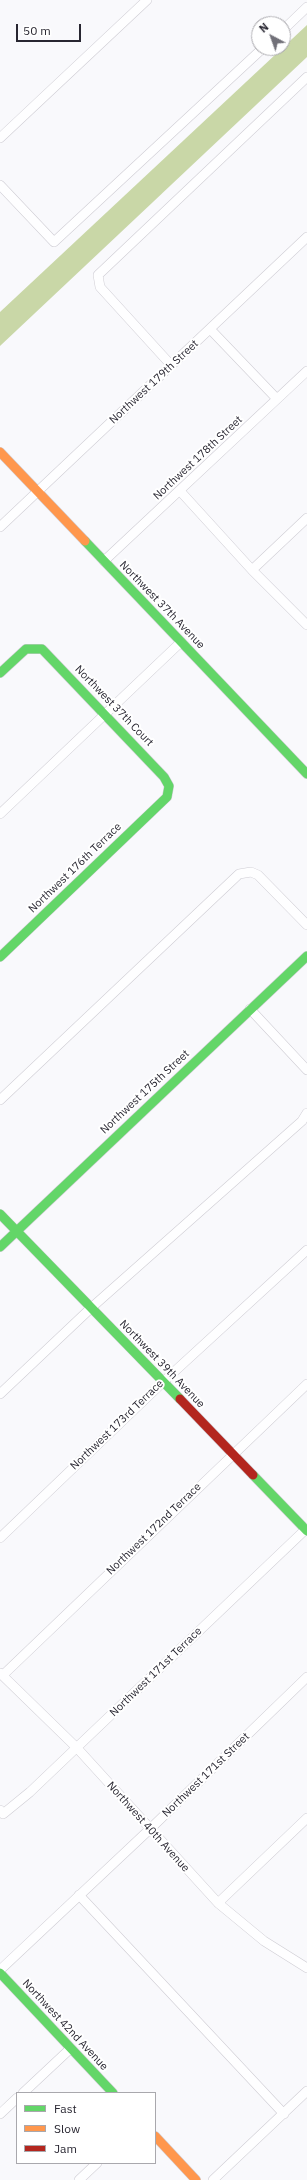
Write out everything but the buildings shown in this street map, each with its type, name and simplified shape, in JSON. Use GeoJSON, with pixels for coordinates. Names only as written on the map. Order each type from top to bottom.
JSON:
{"type":"FeatureCollection","features":[{"type":"Feature","properties":{"kind":"street"},"geometry":{"type":"LineString","coordinates":[[0,138],[147,0]]}},
{"type":"Feature","properties":{"kind":"street"},"geometry":{"type":"LineString","coordinates":[[291,23],[307,8]]}},
{"type":"Feature","properties":{"kind":"street"},"geometry":{"type":"LineString","coordinates":[[0,185],[54,242],[254,56]]}},
{"type":"Feature","properties":{"kind":"street"},"geometry":{"type":"LineString","coordinates":[[171,365],[100,287],[98,275],[307,77]]}},
{"type":"Feature","properties":{"kind":"street","name":"Northwest 179th Street"},"geometry":{"type":"LineString","coordinates":[[0,527],[307,237]]}},
{"type":"Feature","properties":{"kind":"street"},"geometry":{"type":"LineString","coordinates":[[210,329],[277,399]]}},
{"type":"Feature","properties":{"kind":"street","name":"Northwest 178th Street"},"geometry":{"type":"LineString","coordinates":[[104,561],[181,492],[307,371]]}},
{"type":"Feature","properties":{"kind":"street","name":"Northwest 37th Avenue"},"geometry":{"type":"LineString","coordinates":[[0,452],[307,774]]}},
{"type":"Feature","properties":{"kind":"street"},"geometry":{"type":"LineString","coordinates":[[181,492],[252,570],[307,625]]}},
{"type":"Feature","properties":{"kind":"street"},"geometry":{"type":"LineString","coordinates":[[252,570],[307,518]]}},
{"type":"Feature","properties":{"kind":"street"},"geometry":{"type":"LineString","coordinates":[[0,814],[181,642]]}},
{"type":"Feature","properties":{"kind":"street","name":"Northwest 37th Court"},"geometry":{"type":"LineString","coordinates":[[0,673],[26,649],[42,649],[164,777],[169,786],[167,797]]}},
{"type":"Feature","properties":{"kind":"street","name":"Northwest 176th Terrace"},"geometry":{"type":"LineString","coordinates":[[0,957],[167,797]]}},
{"type":"Feature","properties":{"kind":"street"},"geometry":{"type":"LineString","coordinates":[[0,1100],[239,874],[251,872],[258,874],[307,925]]}},
{"type":"Feature","properties":{"kind":"street","name":"Northwest 175th Street"},"geometry":{"type":"LineString","coordinates":[[0,1247],[307,956]]}},
{"type":"Feature","properties":{"kind":"street"},"geometry":{"type":"LineString","coordinates":[[250,1010],[307,1070]]}},
{"type":"Feature","properties":{"kind":"street"},"geometry":{"type":"LineString","coordinates":[[0,1394],[91,1308],[302,1121],[307,1113]]}},
{"type":"Feature","properties":{"kind":"street","name":"Northwest 39th Avenue"},"geometry":{"type":"LineString","coordinates":[[0,1214],[232,1454],[307,1529]]}},
{"type":"Feature","properties":{"kind":"street","name":"Northwest 173rd Terrace"},"geometry":{"type":"LineString","coordinates":[[0,1538],[163,1382],[307,1250]]}},
{"type":"Feature","properties":{"kind":"street","name":"Northwest 172nd Terrace"},"geometry":{"type":"LineString","coordinates":[[1,1674],[307,1384]]}},
{"type":"Feature","properties":{"kind":"street","name":"Northwest 171st Terrace"},"geometry":{"type":"LineString","coordinates":[[2,1812],[30,1792],[307,1529]]}},
{"type":"Feature","properties":{"kind":"street","name":"Northwest 40th Avenue"},"geometry":{"type":"LineString","coordinates":[[1,1674],[77,1748],[150,1830],[218,1902],[264,1941],[305,1962]]}},
{"type":"Feature","properties":{"kind":"street","name":"Northwest 171st Street"},"geometry":{"type":"LineString","coordinates":[[0,1971],[79,1894],[150,1830],[307,1677]]}},
{"type":"Feature","properties":{"kind":"street"},"geometry":{"type":"LineString","coordinates":[[218,1902],[307,1818]]}},
{"type":"Feature","properties":{"kind":"street"},"geometry":{"type":"LineString","coordinates":[[79,1894],[284,2114]]}},
{"type":"Feature","properties":{"kind":"street","name":"Northwest 42nd Avenue"},"geometry":{"type":"LineString","coordinates":[[0,1971],[70,2049],[112,2092]]}},
{"type":"Feature","properties":{"kind":"street"},"geometry":{"type":"LineString","coordinates":[[24,2092],[70,2049]]}},
{"type":"Feature","properties":{"kind":"street"},"geometry":{"type":"LineString","coordinates":[[212,2180],[307,2091]]}},
{"type":"Feature","properties":{"kind":"street"},"geometry":{"type":"LineString","coordinates":[[0,2114],[16,2099]]}},
{"type":"Feature","properties":{"kind":"street"},"geometry":{"type":"LineString","coordinates":[[156,2137],[196,2180]]}},
{"type":"Feature","properties":{"kind":"street"},"geometry":{"type":"LineString","coordinates":[[79,2180],[96,2164]]}},
{"type":"Feature","properties":{"kind":"shaded area"},"geometry":{"type":"Polygon","coordinates":[[[307,25],[307,57],[0,346],[0,312],[274,56],[291,56],[291,40],[307,25]]]}},
{"type":"Feature","properties":{"kind":"traffic: fast"},"geometry":{"type":"LineString","coordinates":[[85,541],[307,774]]}},
{"type":"Feature","properties":{"kind":"traffic: fast"},"geometry":{"type":"LineString","coordinates":[[0,673],[26,649],[42,649],[164,777],[169,786],[167,797],[0,957]]}},
{"type":"Feature","properties":{"kind":"traffic: fast"},"geometry":{"type":"LineString","coordinates":[[0,1247],[307,956]]}},
{"type":"Feature","properties":{"kind":"traffic: fast"},"geometry":{"type":"LineString","coordinates":[[0,1214],[180,1399]]}},
{"type":"Feature","properties":{"kind":"traffic: fast"},"geometry":{"type":"LineString","coordinates":[[253,1475],[307,1531]]}},
{"type":"Feature","properties":{"kind":"traffic: fast"},"geometry":{"type":"LineString","coordinates":[[0,1973],[112,2092]]}},
{"type":"Feature","properties":{"kind":"traffic: slow"},"geometry":{"type":"LineString","coordinates":[[0,452],[85,541]]}},
{"type":"Feature","properties":{"kind":"traffic: slow"},"geometry":{"type":"LineString","coordinates":[[156,2137],[196,2180]]}},
{"type":"Feature","properties":{"kind":"traffic: jam"},"geometry":{"type":"LineString","coordinates":[[180,1399],[253,1475]]}}]}
